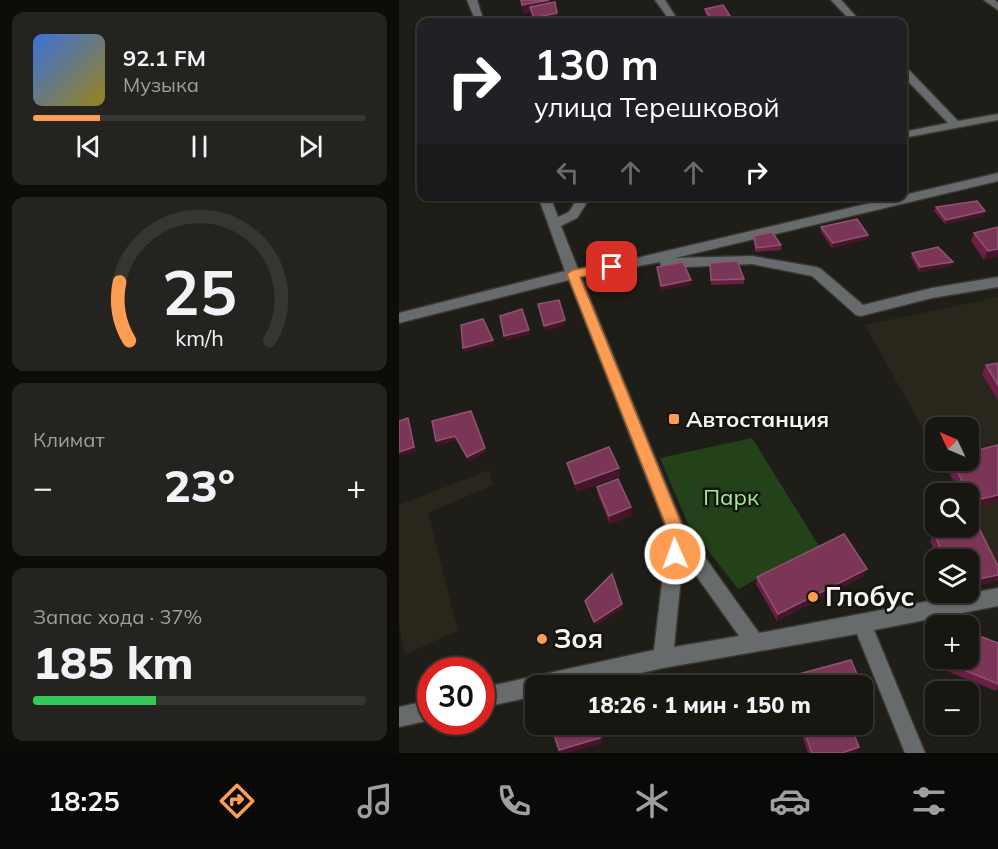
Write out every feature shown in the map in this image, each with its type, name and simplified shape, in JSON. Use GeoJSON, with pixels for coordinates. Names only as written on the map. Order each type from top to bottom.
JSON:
{"type":"FeatureCollection","features":[{"type":"Feature","properties":{"kind":"street"},"geometry":{"type":"LineString","coordinates":[[472,0],[479,18]]}},
{"type":"Feature","properties":{"kind":"street"},"geometry":{"type":"LineString","coordinates":[[660,0],[672,18]]}},
{"type":"Feature","properties":{"kind":"street"},"geometry":{"type":"LineString","coordinates":[[836,0],[854,18]]}},
{"type":"Feature","properties":{"kind":"street"},"geometry":{"type":"LineString","coordinates":[[989,0],[998,8]]}},
{"type":"Feature","properties":{"kind":"street"},"geometry":{"type":"LineString","coordinates":[[907,74],[956,125]]}},
{"type":"Feature","properties":{"kind":"street"},"geometry":{"type":"LineString","coordinates":[[907,134],[998,117]]}},
{"type":"Feature","properties":{"kind":"street"},"geometry":{"type":"LineString","coordinates":[[907,199],[998,177]]}},
{"type":"Feature","properties":{"kind":"street"},"geometry":{"type":"LineString","coordinates":[[546,201],[677,533],[754,642]]}},
{"type":"Feature","properties":{"kind":"street"},"geometry":{"type":"LineString","coordinates":[[554,224],[573,215],[582,201]]}},
{"type":"Feature","properties":{"kind":"street"},"geometry":{"type":"LineString","coordinates":[[399,318],[573,274],[632,264],[897,201]]}},
{"type":"Feature","properties":{"kind":"street"},"geometry":{"type":"LineString","coordinates":[[632,264],[753,260],[816,272],[861,311],[932,293],[998,282]]}},
{"type":"Feature","properties":{"kind":"street"},"geometry":{"type":"LineString","coordinates":[[663,658],[677,533]]}},
{"type":"Feature","properties":{"kind":"street"},"geometry":{"type":"LineString","coordinates":[[586,675],[663,658],[998,597]]}},
{"type":"Feature","properties":{"kind":"street"},"geometry":{"type":"LineString","coordinates":[[862,623],[915,753]]}},
{"type":"Feature","properties":{"kind":"street"},"geometry":{"type":"LineString","coordinates":[[495,695],[525,688]]}},
{"type":"Feature","properties":{"kind":"street"},"geometry":{"type":"LineString","coordinates":[[399,717],[417,713]]}},
{"type":"Feature","properties":{"kind":"shaded area"},"geometry":{"type":"Polygon","coordinates":[[[998,297],[998,563],[979,529],[979,483],[953,483],[947,471],[979,471],[979,417],[925,417],[925,432],[865,325],[998,297]]]}},
{"type":"Feature","properties":{"kind":"shaded area"},"geometry":{"type":"Polygon","coordinates":[[[489,470],[493,485],[428,513],[458,630],[405,655],[399,624],[399,505],[489,470]]]}},
{"type":"Feature","properties":{"kind":"green space","name":"Парк"},"geometry":{"type":"Polygon","coordinates":[[[752,438],[819,546],[738,589],[688,524],[660,458],[752,438]]]}},
{"type":"Feature","properties":{"kind":"building"},"geometry":{"type":"Polygon","coordinates":[[[521,0],[549,0],[522,5],[521,0]]]}},
{"type":"Feature","properties":{"kind":"building"},"geometry":{"type":"Polygon","coordinates":[[[555,2],[557,13],[534,18],[530,7],[555,2]]]}},
{"type":"Feature","properties":{"kind":"building"},"geometry":{"type":"Polygon","coordinates":[[[723,5],[730,16],[710,18],[705,9],[723,5]]]}},
{"type":"Feature","properties":{"kind":"building"},"geometry":{"type":"Polygon","coordinates":[[[977,201],[985,211],[946,220],[936,207],[977,201]]]}},
{"type":"Feature","properties":{"kind":"building"},"geometry":{"type":"Polygon","coordinates":[[[857,219],[868,235],[833,243],[821,227],[857,219]]]}},
{"type":"Feature","properties":{"kind":"building"},"geometry":{"type":"Polygon","coordinates":[[[998,227],[998,249],[988,251],[974,233],[998,227]]]}},
{"type":"Feature","properties":{"kind":"building"},"geometry":{"type":"Polygon","coordinates":[[[772,232],[781,245],[756,248],[754,236],[772,232]]]}},
{"type":"Feature","properties":{"kind":"building"},"geometry":{"type":"Polygon","coordinates":[[[938,247],[953,262],[920,267],[912,253],[938,247]]]}},
{"type":"Feature","properties":{"kind":"building"},"geometry":{"type":"Polygon","coordinates":[[[737,261],[744,279],[711,280],[710,263],[737,261]]]}},
{"type":"Feature","properties":{"kind":"building"},"geometry":{"type":"Polygon","coordinates":[[[683,262],[691,280],[661,286],[657,267],[683,262]]]}},
{"type":"Feature","properties":{"kind":"building"},"geometry":{"type":"Polygon","coordinates":[[[559,300],[565,320],[544,326],[538,304],[559,300]]]}},
{"type":"Feature","properties":{"kind":"building"},"geometry":{"type":"Polygon","coordinates":[[[522,309],[529,330],[504,336],[500,316],[522,309]]]}},
{"type":"Feature","properties":{"kind":"building"},"geometry":{"type":"Polygon","coordinates":[[[483,319],[493,340],[463,348],[461,325],[483,319]]]}},
{"type":"Feature","properties":{"kind":"building"},"geometry":{"type":"Polygon","coordinates":[[[998,363],[998,385],[986,365],[998,363]]]}},
{"type":"Feature","properties":{"kind":"building"},"geometry":{"type":"Polygon","coordinates":[[[471,411],[485,448],[467,457],[455,436],[436,441],[432,421],[471,411]]]}},
{"type":"Feature","properties":{"kind":"building"},"geometry":{"type":"Polygon","coordinates":[[[408,418],[414,447],[399,452],[399,421],[408,418]]]}},
{"type":"Feature","properties":{"kind":"building"},"geometry":{"type":"Polygon","coordinates":[[[998,445],[998,495],[979,500],[979,483],[963,483],[957,471],[979,471],[979,450],[998,445]]]}},
{"type":"Feature","properties":{"kind":"building"},"geometry":{"type":"Polygon","coordinates":[[[609,447],[619,468],[575,484],[567,463],[609,447]]]}},
{"type":"Feature","properties":{"kind":"building"},"geometry":{"type":"Polygon","coordinates":[[[618,479],[631,507],[609,516],[597,487],[618,479]]]}},
{"type":"Feature","properties":{"kind":"building"},"geometry":{"type":"Polygon","coordinates":[[[979,528],[998,566],[998,575],[979,579],[979,549],[941,549],[935,537],[979,537],[979,528]]]}},
{"type":"Feature","properties":{"kind":"building"},"geometry":{"type":"Polygon","coordinates":[[[844,534],[867,569],[778,614],[757,577],[844,534]]]}},
{"type":"Feature","properties":{"kind":"building"},"geometry":{"type":"Polygon","coordinates":[[[612,574],[622,604],[594,622],[585,601],[612,574]]]}},
{"type":"Feature","properties":{"kind":"building"},"geometry":{"type":"Polygon","coordinates":[[[979,636],[998,643],[998,684],[962,669],[979,669],[979,636]]]}},
{"type":"Feature","properties":{"kind":"building"},"geometry":{"type":"Polygon","coordinates":[[[851,660],[857,675],[795,675],[851,660]]]}},
{"type":"Feature","properties":{"kind":"building"},"geometry":{"type":"Polygon","coordinates":[[[554,735],[601,735],[600,738],[559,750],[554,735]]]}},
{"type":"Feature","properties":{"kind":"building"},"geometry":{"type":"Polygon","coordinates":[[[806,735],[854,735],[859,747],[842,753],[812,753],[806,735]]]}},
{"type":"Feature","properties":{"kind":"place","name":"Автостанция"},"geometry":{"type":"Point","coordinates":[674,419]}},
{"type":"Feature","properties":{"kind":"place","name":"Глобус"},"geometry":{"type":"Point","coordinates":[813,597]}},
{"type":"Feature","properties":{"kind":"place","name":"Зоя"},"geometry":{"type":"Point","coordinates":[542,639]}},
{"type":"Feature","properties":{"kind":"route"},"geometry":{"type":"LineString","coordinates":[[612,267],[573,274],[677,533],[675,554]]}}]}
